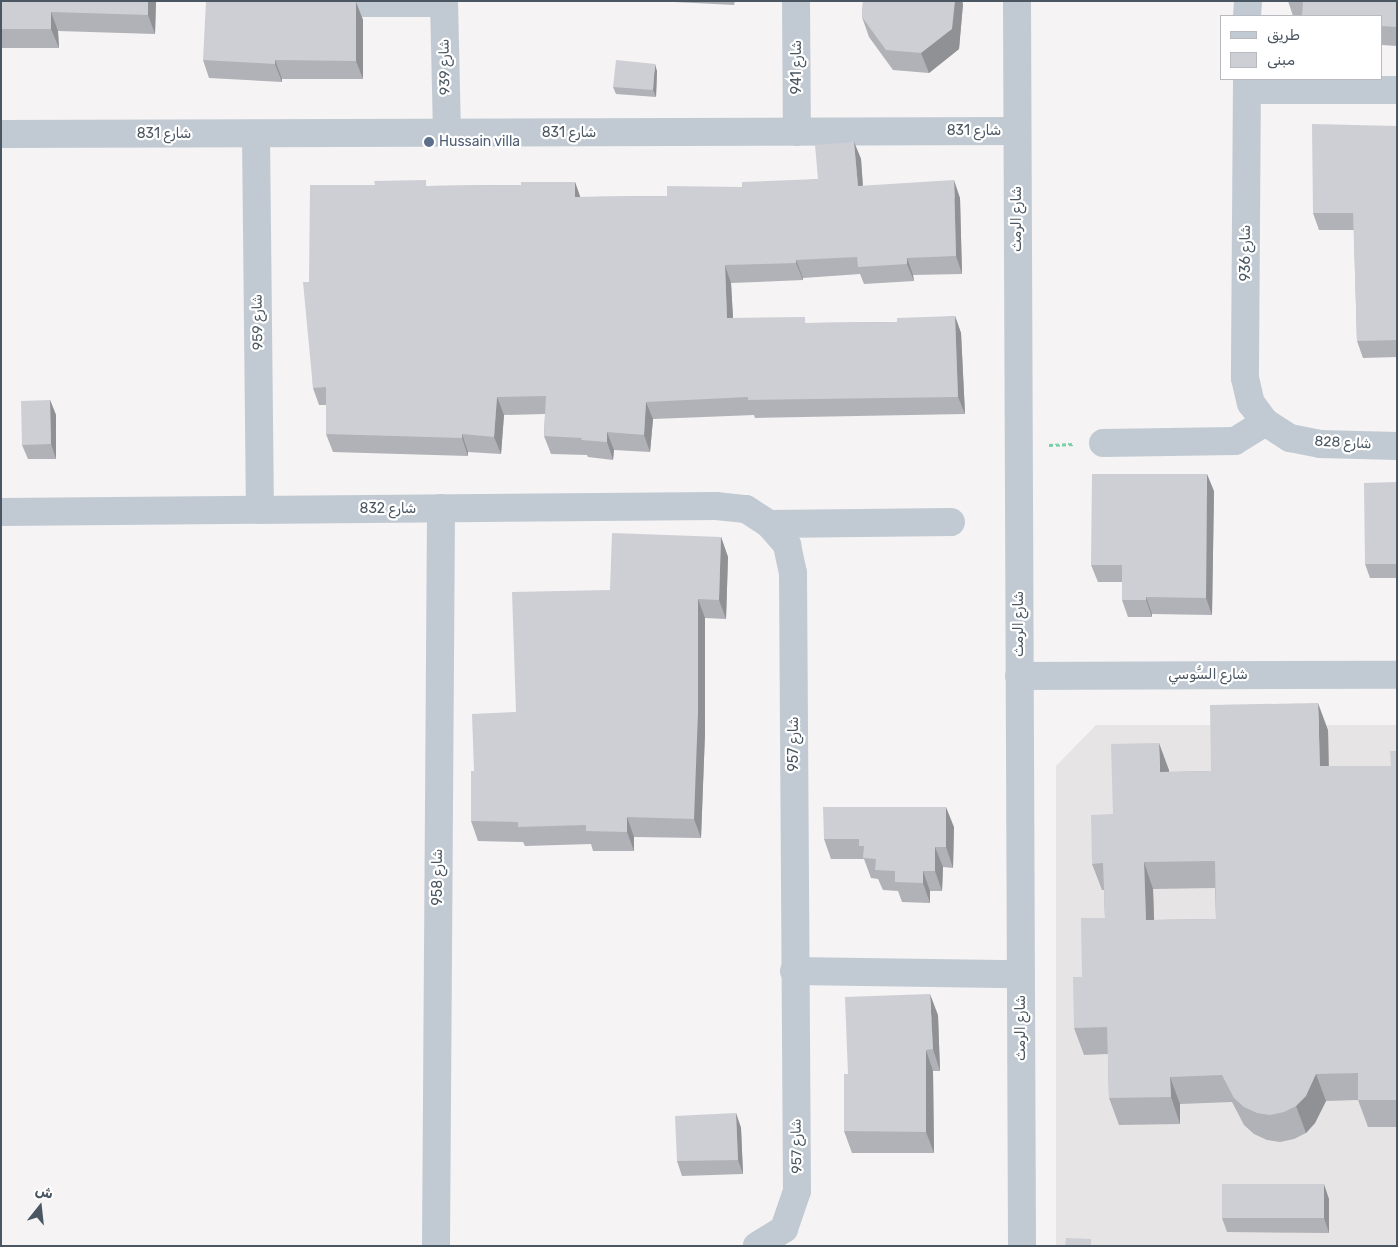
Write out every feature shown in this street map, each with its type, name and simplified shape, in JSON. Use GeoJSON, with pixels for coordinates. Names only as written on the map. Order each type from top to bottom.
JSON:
{"type":"FeatureCollection","features":[{"type":"Feature","properties":{"kind":"street","name":"شارع 941"},"geometry":{"type":"LineString","coordinates":[[796,1],[797,132]]}},
{"type":"Feature","properties":{"kind":"street","name":"شارع الرمث"},"geometry":{"type":"LineString","coordinates":[[1017,1],[1022,1246]]}},
{"type":"Feature","properties":{"kind":"street"},"geometry":{"type":"LineString","coordinates":[[1248,1],[1248,15]]}},
{"type":"Feature","properties":{"kind":"street"},"geometry":{"type":"LineString","coordinates":[[292,3],[444,2]]}},
{"type":"Feature","properties":{"kind":"street","name":"شارع 939"},"geometry":{"type":"LineString","coordinates":[[444,2],[447,133]]}},
{"type":"Feature","properties":{"kind":"street"},"geometry":{"type":"LineString","coordinates":[[1247,84],[1397,90]]}},
{"type":"Feature","properties":{"kind":"street","name":"شارع 936"},"geometry":{"type":"LineString","coordinates":[[1247,84],[1245,378],[1251,403],[1265,422]]}},
{"type":"Feature","properties":{"kind":"street","name":"شارع 831"},"geometry":{"type":"LineString","coordinates":[[1,134],[1017,131]]}},
{"type":"Feature","properties":{"kind":"street","name":"شارع 959"},"geometry":{"type":"LineString","coordinates":[[256,134],[260,509]]}},
{"type":"Feature","properties":{"kind":"street"},"geometry":{"type":"LineString","coordinates":[[1103,443],[1236,441],[1265,422]]}},
{"type":"Feature","properties":{"kind":"street","name":"شارع 828"},"geometry":{"type":"LineString","coordinates":[[1265,422],[1290,438],[1320,444],[1397,446]]}},
{"type":"Feature","properties":{"kind":"street","name":"شارع 832"},"geometry":{"type":"LineString","coordinates":[[1,512],[716,506],[746,509],[769,524]]}},
{"type":"Feature","properties":{"kind":"street","name":"شارع 958"},"geometry":{"type":"LineString","coordinates":[[436,1246],[441,508]]}},
{"type":"Feature","properties":{"kind":"street"},"geometry":{"type":"LineString","coordinates":[[769,524],[951,522]]}},
{"type":"Feature","properties":{"kind":"street","name":"شارع 957"},"geometry":{"type":"LineString","coordinates":[[757,1246],[784,1229],[797,1191],[794,971],[793,573],[787,546],[769,524]]}},
{"type":"Feature","properties":{"kind":"street","name":"شارع السُّوسي"},"geometry":{"type":"LineString","coordinates":[[1020,676],[1397,675]]}},
{"type":"Feature","properties":{"kind":"street"},"geometry":{"type":"LineString","coordinates":[[794,971],[1021,974]]}},
{"type":"Feature","properties":{"kind":"path"},"geometry":{"type":"LineString","coordinates":[[1018,446],[1103,443]]}},
{"type":"Feature","properties":{"kind":"shaded area"},"geometry":{"type":"Polygon","coordinates":[[[1096,725],[1397,725],[1397,1246],[1056,1246],[1056,766],[1096,725]]]}},
{"type":"Feature","properties":{"kind":"building"},"geometry":{"type":"Polygon","coordinates":[[[1,1],[148,1],[148,15],[51,12],[51,29],[1,29],[1,1]]]}},
{"type":"Feature","properties":{"kind":"building"},"geometry":{"type":"Polygon","coordinates":[[[206,1],[356,2],[356,61],[275,60],[275,64],[203,60],[206,1]]]}},
{"type":"Feature","properties":{"kind":"building"},"geometry":{"type":"Polygon","coordinates":[[[863,1],[955,1],[952,29],[921,53],[886,50],[862,17],[863,1]]]}},
{"type":"Feature","properties":{"kind":"building"},"geometry":{"type":"Polygon","coordinates":[[[1397,1],[1397,27],[1383,26],[1383,15],[1302,15],[1303,2],[1288,2],[1397,1]]]}},
{"type":"Feature","properties":{"kind":"building"},"geometry":{"type":"Polygon","coordinates":[[[616,60],[655,64],[653,90],[613,87],[616,60]]]}},
{"type":"Feature","properties":{"kind":"building"},"geometry":{"type":"Polygon","coordinates":[[[1312,124],[1397,126],[1397,340],[1357,341],[1353,213],[1313,213],[1312,124]]]}},
{"type":"Feature","properties":{"kind":"building"},"geometry":{"type":"Polygon","coordinates":[[[854,142],[858,186],[954,180],[956,256],[907,258],[907,264],[858,267],[857,257],[796,260],[796,263],[725,265],[727,318],[805,317],[805,323],[897,322],[897,318],[955,316],[958,397],[748,400],[748,397],[646,402],[644,435],[607,432],[607,442],[581,440],[582,438],[544,436],[546,396],[497,397],[494,437],[462,434],[462,438],[326,434],[326,387],[313,388],[303,282],[309,282],[310,185],[375,185],[374,181],[426,180],[426,186],[521,185],[521,182],[575,182],[575,197],[667,196],[667,186],[742,187],[742,182],[818,179],[815,145],[854,142]]]}},
{"type":"Feature","properties":{"kind":"building"},"geometry":{"type":"Polygon","coordinates":[[[50,400],[51,444],[22,445],[21,401],[50,400]]]}},
{"type":"Feature","properties":{"kind":"building"},"geometry":{"type":"Polygon","coordinates":[[[1092,474],[1207,474],[1206,598],[1146,597],[1146,600],[1122,600],[1122,565],[1091,565],[1092,474]]]}},
{"type":"Feature","properties":{"kind":"building"},"geometry":{"type":"Polygon","coordinates":[[[1397,482],[1397,564],[1365,564],[1364,483],[1397,482]]]}},
{"type":"Feature","properties":{"kind":"building"},"geometry":{"type":"Polygon","coordinates":[[[612,533],[721,537],[719,600],[698,599],[698,713],[694,819],[627,817],[627,832],[586,831],[586,825],[518,827],[518,822],[471,821],[471,771],[474,771],[472,714],[516,712],[512,592],[610,590],[612,533]]]}},
{"type":"Feature","properties":{"kind":"building"},"geometry":{"type":"Polygon","coordinates":[[[1318,703],[1320,766],[1391,766],[1390,751],[1397,751],[1397,1100],[1358,1100],[1358,1073],[1316,1074],[1306,1096],[1296,1106],[1284,1112],[1270,1115],[1257,1113],[1244,1107],[1234,1098],[1222,1075],[1170,1077],[1171,1097],[1109,1098],[1107,1027],[1074,1028],[1073,977],[1082,977],[1081,918],[1105,918],[1103,863],[1092,864],[1091,815],[1113,814],[1111,744],[1159,743],[1160,772],[1211,771],[1210,705],[1318,703]],[[1215,861],[1144,862],[1146,920],[1216,919],[1215,861]]]}},
{"type":"Feature","properties":{"kind":"building"},"geometry":{"type":"Polygon","coordinates":[[[823,807],[946,807],[946,847],[935,847],[935,871],[923,871],[923,883],[895,882],[895,871],[875,870],[876,859],[863,858],[864,846],[859,846],[859,839],[824,839],[823,807]]]}},
{"type":"Feature","properties":{"kind":"building"},"geometry":{"type":"Polygon","coordinates":[[[930,994],[933,1049],[926,1050],[926,1132],[844,1131],[844,1074],[848,1074],[845,997],[930,994]]]}},
{"type":"Feature","properties":{"kind":"building"},"geometry":{"type":"Polygon","coordinates":[[[736,1113],[738,1160],[677,1161],[675,1116],[736,1113]]]}},
{"type":"Feature","properties":{"kind":"building"},"geometry":{"type":"Polygon","coordinates":[[[1222,1184],[1324,1184],[1324,1218],[1222,1218],[1222,1184]]]}},
{"type":"Feature","properties":{"kind":"building"},"geometry":{"type":"Polygon","coordinates":[[[1066,1238],[1091,1239],[1091,1246],[1065,1246],[1066,1238]]]}},
{"type":"Feature","properties":{"kind":"place","name":"Hussain villa"},"geometry":{"type":"Point","coordinates":[429,142]}}]}
